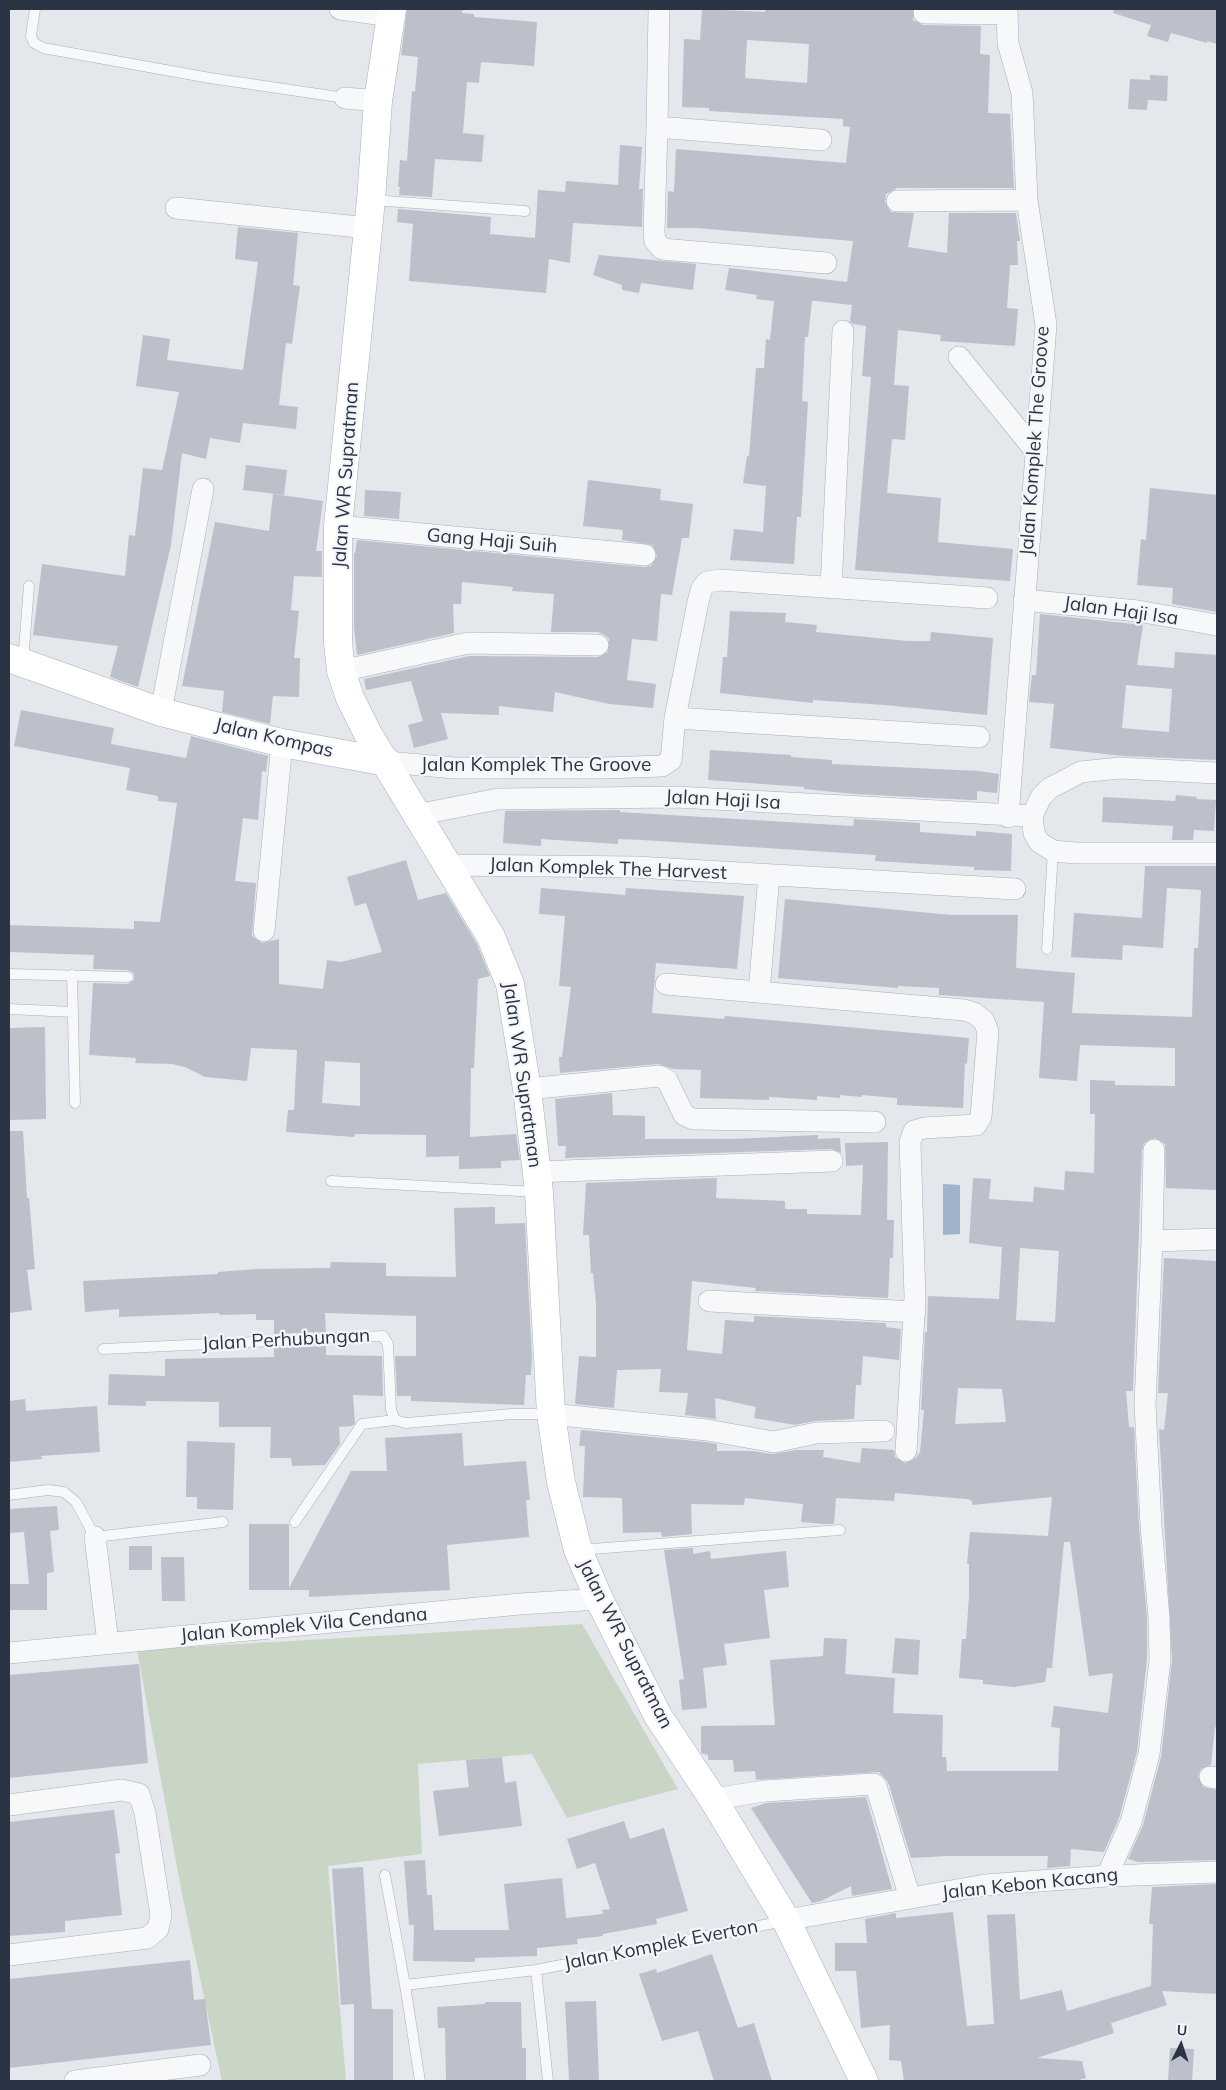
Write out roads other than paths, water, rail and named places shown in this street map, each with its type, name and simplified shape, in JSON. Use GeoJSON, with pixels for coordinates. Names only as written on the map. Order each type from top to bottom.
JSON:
{"type":"FeatureCollection","features":[{"type":"Feature","properties":{"kind":"main road","name":"Jalan WR Supratman"},"geometry":{"type":"LineString","coordinates":[[391,12],[378,101],[371,200],[338,526],[338,634],[341,671],[350,698],[362,722],[447,865],[472,902],[501,957],[510,984],[527,1089],[537,1182],[551,1414],[561,1482],[578,1550],[599,1599],[658,1716],[713,1799],[786,1920],[864,2081]]}},
{"type":"Feature","properties":{"kind":"main road","name":"Jalan Kompas"},"geometry":{"type":"LineString","coordinates":[[16,661],[161,712],[282,742],[387,762]]}},
{"type":"Feature","properties":{"kind":"street"},"geometry":{"type":"LineString","coordinates":[[340,9],[391,12]]}},
{"type":"Feature","properties":{"kind":"street"},"geometry":{"type":"LineString","coordinates":[[658,9],[655,241],[662,249],[826,263]]}},
{"type":"Feature","properties":{"kind":"street"},"geometry":{"type":"LineString","coordinates":[[924,13],[1007,12]]}},
{"type":"Feature","properties":{"kind":"street","name":"Jalan Komplek The Groove"},"geometry":{"type":"LineString","coordinates":[[1007,12],[1008,44],[1022,93],[1027,200],[1046,325],[1008,816]]}},
{"type":"Feature","properties":{"kind":"street"},"geometry":{"type":"LineString","coordinates":[[345,98],[378,101]]}},
{"type":"Feature","properties":{"kind":"street"},"geometry":{"type":"LineString","coordinates":[[657,127],[821,140]]}},
{"type":"Feature","properties":{"kind":"street"},"geometry":{"type":"LineString","coordinates":[[897,202],[1027,200]]}},
{"type":"Feature","properties":{"kind":"street"},"geometry":{"type":"LineString","coordinates":[[176,208],[368,228]]}},
{"type":"Feature","properties":{"kind":"street"},"geometry":{"type":"LineString","coordinates":[[831,588],[843,331]]}},
{"type":"Feature","properties":{"kind":"street"},"geometry":{"type":"LineString","coordinates":[[959,357],[1037,453]]}},
{"type":"Feature","properties":{"kind":"street"},"geometry":{"type":"LineString","coordinates":[[161,712],[203,489]]}},
{"type":"Feature","properties":{"kind":"street","name":"Gang Haji Suih"},"geometry":{"type":"LineString","coordinates":[[338,526],[645,555]]}},
{"type":"Feature","properties":{"kind":"street","name":"Jalan Komplek The Groove"},"geometry":{"type":"LineString","coordinates":[[387,762],[455,768],[662,766],[671,760],[675,718],[698,602],[704,585],[720,580],[986,598]]}},
{"type":"Feature","properties":{"kind":"street","name":"Jalan Haji Isa"},"geometry":{"type":"LineString","coordinates":[[1024,600],[1138,611],[1217,626]]}},
{"type":"Feature","properties":{"kind":"street"},"geometry":{"type":"LineString","coordinates":[[341,671],[468,643],[598,645]]}},
{"type":"Feature","properties":{"kind":"street"},"geometry":{"type":"LineString","coordinates":[[675,718],[979,737]]}},
{"type":"Feature","properties":{"kind":"street"},"geometry":{"type":"LineString","coordinates":[[264,931],[282,742]]}},
{"type":"Feature","properties":{"kind":"street"},"geometry":{"type":"LineString","coordinates":[[1217,773],[1119,768],[1081,772],[1050,788],[1041,797],[1032,816],[1034,833],[1038,842],[1053,851],[1076,853],[1217,853]]}},
{"type":"Feature","properties":{"kind":"street","name":"Jalan Haji Isa"},"geometry":{"type":"LineString","coordinates":[[416,814],[498,799],[676,797],[1032,816]]}},
{"type":"Feature","properties":{"kind":"street","name":"Jalan Komplek The Harvest"},"geometry":{"type":"LineString","coordinates":[[447,865],[636,867],[1015,889]]}},
{"type":"Feature","properties":{"kind":"street"},"geometry":{"type":"LineString","coordinates":[[759,992],[769,875]]}},
{"type":"Feature","properties":{"kind":"street"},"geometry":{"type":"LineString","coordinates":[[666,984],[964,1010],[974,1013],[984,1021],[988,1032],[981,1117],[976,1125],[919,1129],[914,1131],[910,1142],[915,1312],[906,1451]]}},
{"type":"Feature","properties":{"kind":"street"},"geometry":{"type":"LineString","coordinates":[[527,1089],[659,1076],[667,1080],[684,1115],[693,1119],[875,1122]]}},
{"type":"Feature","properties":{"kind":"street"},"geometry":{"type":"LineString","coordinates":[[1107,1876],[1131,1822],[1149,1754],[1160,1660],[1159,1617],[1151,1525],[1144,1404],[1152,1242],[1154,1150]]}},
{"type":"Feature","properties":{"kind":"street"},"geometry":{"type":"LineString","coordinates":[[537,1182],[832,1161]]}},
{"type":"Feature","properties":{"kind":"street"},"geometry":{"type":"LineString","coordinates":[[1152,1242],[1217,1239]]}},
{"type":"Feature","properties":{"kind":"street"},"geometry":{"type":"LineString","coordinates":[[709,1301],[915,1312]]}},
{"type":"Feature","properties":{"kind":"street"},"geometry":{"type":"LineString","coordinates":[[551,1414],[707,1430],[774,1442],[816,1433],[884,1431]]}},
{"type":"Feature","properties":{"kind":"street"},"geometry":{"type":"LineString","coordinates":[[95,1537],[108,1643]]}},
{"type":"Feature","properties":{"kind":"street","name":"Jalan Komplek Vila Cendana"},"geometry":{"type":"LineString","coordinates":[[9,1653],[510,1605],[599,1599]]}},
{"type":"Feature","properties":{"kind":"street"},"geometry":{"type":"LineString","coordinates":[[713,1799],[765,1791],[874,1784],[910,1898]]}},
{"type":"Feature","properties":{"kind":"street"},"geometry":{"type":"LineString","coordinates":[[9,1805],[122,1790],[139,1794],[145,1812],[161,1915],[158,1929],[147,1938],[9,1955]]}},
{"type":"Feature","properties":{"kind":"street","name":"Jalan Kebon Kacang"},"geometry":{"type":"LineString","coordinates":[[786,1920],[985,1885],[1107,1876],[1217,1872]]}},
{"type":"Feature","properties":{"kind":"street"},"geometry":{"type":"LineString","coordinates":[[75,2081],[200,2065]]}},
{"type":"Feature","properties":{"kind":"lane"},"geometry":{"type":"LineString","coordinates":[[34,9],[31,36],[34,43],[43,48],[210,78],[345,98]]}},
{"type":"Feature","properties":{"kind":"lane"},"geometry":{"type":"LineString","coordinates":[[371,200],[525,211]]}},
{"type":"Feature","properties":{"kind":"lane"},"geometry":{"type":"LineString","coordinates":[[16,661],[29,586]]}},
{"type":"Feature","properties":{"kind":"lane"},"geometry":{"type":"LineString","coordinates":[[1047,949],[1053,851]]}},
{"type":"Feature","properties":{"kind":"lane"},"geometry":{"type":"LineString","coordinates":[[9,974],[128,977]]}},
{"type":"Feature","properties":{"kind":"lane"},"geometry":{"type":"LineString","coordinates":[[72,975],[75,1103]]}},
{"type":"Feature","properties":{"kind":"lane"},"geometry":{"type":"LineString","coordinates":[[9,1009],[73,1012]]}},
{"type":"Feature","properties":{"kind":"lane"},"geometry":{"type":"LineString","coordinates":[[331,1181],[537,1182]]}},
{"type":"Feature","properties":{"kind":"lane","name":"Jalan Perhubungan"},"geometry":{"type":"LineString","coordinates":[[103,1349],[383,1336],[388,1344],[391,1410],[395,1420]]}},
{"type":"Feature","properties":{"kind":"lane"},"geometry":{"type":"LineString","coordinates":[[295,1522],[362,1424],[395,1420],[406,1423],[512,1414],[551,1414]]}},
{"type":"Feature","properties":{"kind":"lane"},"geometry":{"type":"LineString","coordinates":[[9,1494],[48,1490],[64,1492],[76,1502],[95,1537],[223,1522]]}},
{"type":"Feature","properties":{"kind":"lane"},"geometry":{"type":"LineString","coordinates":[[578,1550],[840,1530]]}},
{"type":"Feature","properties":{"kind":"lane"},"geometry":{"type":"LineString","coordinates":[[385,1875],[420,2081]]}},
{"type":"Feature","properties":{"kind":"lane","name":"Jalan Komplek Everton"},"geometry":{"type":"LineString","coordinates":[[405,1985],[536,1970],[786,1920]]}},
{"type":"Feature","properties":{"kind":"lane"},"geometry":{"type":"LineString","coordinates":[[536,1970],[548,2081]]}},
{"type":"Feature","properties":{"kind":"water"},"geometry":{"type":"Polygon","coordinates":[[[943,1184],[960,1185],[960,1234],[943,1235],[943,1184]]]}}]}
